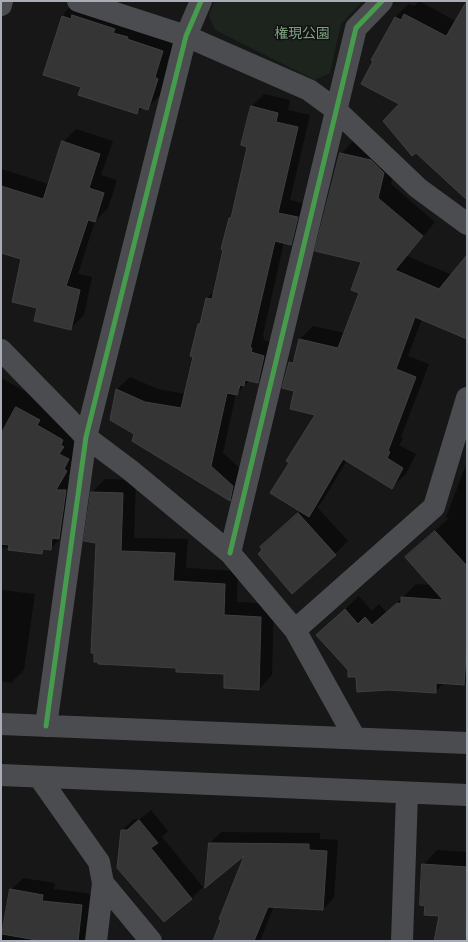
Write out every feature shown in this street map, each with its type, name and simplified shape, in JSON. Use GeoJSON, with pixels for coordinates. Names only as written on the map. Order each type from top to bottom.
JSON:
{"type":"FeatureCollection","features":[{"type":"Feature","properties":{"kind":"street"},"geometry":{"type":"LineString","coordinates":[[1,5],[2,1]]}},
{"type":"Feature","properties":{"kind":"street"},"geometry":{"type":"LineString","coordinates":[[78,1],[186,36],[309,90],[335,109],[418,188],[467,224]]}},
{"type":"Feature","properties":{"kind":"street"},"geometry":{"type":"LineString","coordinates":[[46,726],[86,437],[186,36],[201,1]]}},
{"type":"Feature","properties":{"kind":"street"},"geometry":{"type":"LineString","coordinates":[[230,553],[335,109],[356,28],[382,1]]}},
{"type":"Feature","properties":{"kind":"street"},"geometry":{"type":"LineString","coordinates":[[1,350],[86,437],[130,470],[230,553],[295,630],[355,738]]}},
{"type":"Feature","properties":{"kind":"street"},"geometry":{"type":"LineString","coordinates":[[295,630],[434,507],[467,398]]}},
{"type":"Feature","properties":{"kind":"street"},"geometry":{"type":"LineString","coordinates":[[1,724],[467,743]]}},
{"type":"Feature","properties":{"kind":"street"},"geometry":{"type":"LineString","coordinates":[[1,775],[407,794],[467,795]]}},
{"type":"Feature","properties":{"kind":"street"},"geometry":{"type":"LineString","coordinates":[[39,777],[100,862],[103,883],[96,941]]}},
{"type":"Feature","properties":{"kind":"street"},"geometry":{"type":"LineString","coordinates":[[402,941],[407,794]]}},
{"type":"Feature","properties":{"kind":"street"},"geometry":{"type":"LineString","coordinates":[[103,883],[151,941]]}},
{"type":"Feature","properties":{"kind":"green space","name":"権現公園"},"geometry":{"type":"Polygon","coordinates":[[[215,1],[363,1],[341,24],[330,73],[315,80],[215,30],[209,15],[215,1]]]}},
{"type":"Feature","properties":{"kind":"building"},"geometry":{"type":"Polygon","coordinates":[[[467,1],[467,200],[416,153],[412,156],[383,121],[399,104],[361,84],[373,61],[371,60],[395,17],[401,20],[404,14],[446,36],[467,1]]]}},
{"type":"Feature","properties":{"kind":"building"},"geometry":{"type":"Polygon","coordinates":[[[72,15],[115,29],[113,33],[128,37],[127,39],[163,51],[155,77],[158,79],[148,110],[139,107],[137,114],[78,95],[81,87],[43,75],[62,16],[71,19],[72,15]]]}},
{"type":"Feature","properties":{"kind":"building"},"geometry":{"type":"Polygon","coordinates":[[[251,106],[278,113],[276,122],[298,127],[278,213],[298,217],[291,245],[275,241],[250,348],[252,348],[251,352],[264,356],[258,383],[245,380],[244,386],[240,385],[237,395],[227,393],[211,466],[233,486],[230,501],[132,441],[134,434],[110,420],[116,389],[145,402],[181,408],[193,357],[190,356],[198,324],[200,324],[206,298],[212,299],[223,250],[221,249],[229,218],[231,218],[247,147],[241,145],[251,106]]]}},
{"type":"Feature","properties":{"kind":"building"},"geometry":{"type":"Polygon","coordinates":[[[62,141],[100,154],[89,188],[104,193],[95,222],[88,220],[66,286],[80,290],[71,330],[34,321],[37,308],[12,302],[21,259],[1,253],[1,186],[43,199],[62,141]]]}},
{"type":"Feature","properties":{"kind":"building"},"geometry":{"type":"Polygon","coordinates":[[[340,153],[371,160],[384,173],[378,198],[423,236],[395,270],[439,289],[467,255],[467,339],[415,317],[396,369],[416,377],[388,451],[390,452],[387,458],[403,468],[392,489],[343,459],[309,517],[270,493],[289,463],[286,461],[315,415],[290,409],[294,391],[282,388],[289,362],[293,363],[299,339],[338,348],[359,293],[351,290],[361,262],[315,251],[340,153]]]}},
{"type":"Feature","properties":{"kind":"building"},"geometry":{"type":"Polygon","coordinates":[[[16,407],[40,420],[37,425],[63,440],[61,445],[64,447],[59,454],[69,459],[64,469],[67,471],[56,490],[66,490],[59,539],[52,538],[51,550],[43,549],[42,554],[8,550],[9,545],[1,544],[1,434],[16,407]]]}},
{"type":"Feature","properties":{"kind":"building"},"geometry":{"type":"Polygon","coordinates":[[[91,492],[123,493],[121,551],[175,553],[173,581],[225,584],[224,615],[261,617],[259,690],[224,688],[224,674],[176,672],[176,668],[98,664],[98,662],[94,662],[94,653],[91,653],[96,543],[84,541],[91,492]]]}},
{"type":"Feature","properties":{"kind":"building"},"geometry":{"type":"Polygon","coordinates":[[[298,513],[336,555],[292,594],[258,554],[262,550],[260,547],[298,513]]]}},
{"type":"Feature","properties":{"kind":"building"},"geometry":{"type":"Polygon","coordinates":[[[435,531],[467,566],[467,641],[464,685],[436,683],[436,693],[388,690],[357,692],[356,677],[348,677],[348,670],[316,635],[345,609],[358,624],[365,617],[372,625],[397,603],[401,604],[401,597],[443,600],[405,557],[435,531]]]}},
{"type":"Feature","properties":{"kind":"building"},"geometry":{"type":"Polygon","coordinates":[[[139,820],[158,843],[151,848],[192,899],[164,922],[117,868],[121,830],[127,830],[139,820]]]}},
{"type":"Feature","properties":{"kind":"building"},"geometry":{"type":"Polygon","coordinates":[[[209,843],[309,844],[309,850],[327,851],[323,910],[268,907],[254,941],[213,941],[221,920],[219,919],[244,856],[205,888],[209,843]]]}},
{"type":"Feature","properties":{"kind":"building"},"geometry":{"type":"Polygon","coordinates":[[[422,864],[467,867],[465,941],[434,941],[439,916],[424,915],[425,906],[420,905],[422,864]]]}},
{"type":"Feature","properties":{"kind":"building"},"geometry":{"type":"Polygon","coordinates":[[[10,889],[43,895],[42,901],[82,905],[78,941],[42,941],[2,934],[10,889]]]}},
{"type":"Feature","properties":{"kind":"cycle path"},"geometry":{"type":"LineString","coordinates":[[46,726],[86,437],[186,36],[201,1]]}},
{"type":"Feature","properties":{"kind":"cycle path"},"geometry":{"type":"LineString","coordinates":[[230,553],[356,28],[382,1]]}}]}
